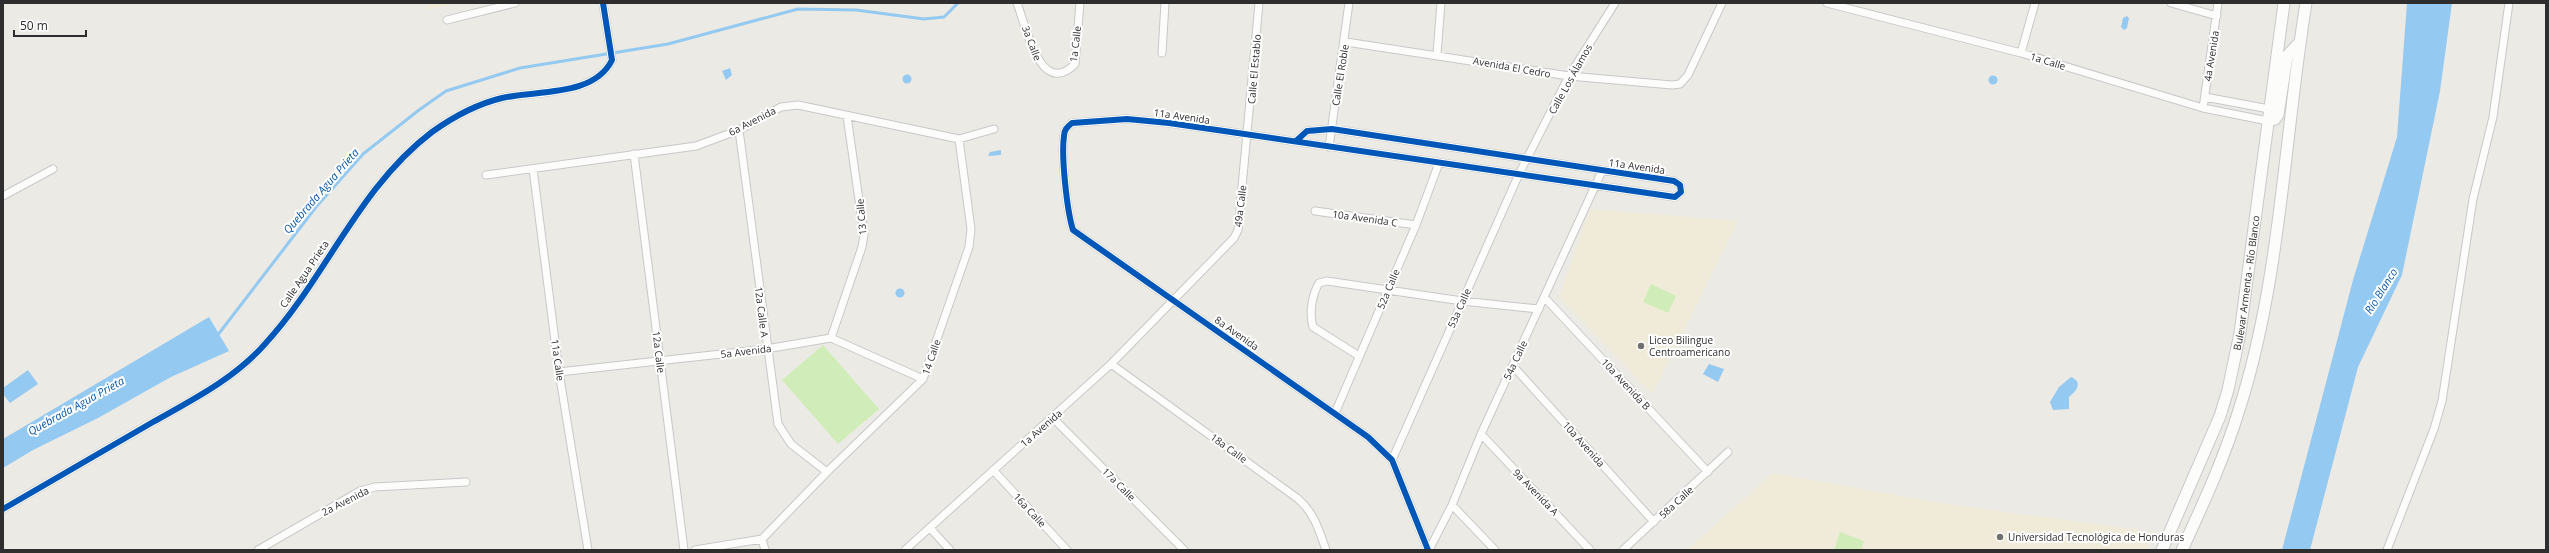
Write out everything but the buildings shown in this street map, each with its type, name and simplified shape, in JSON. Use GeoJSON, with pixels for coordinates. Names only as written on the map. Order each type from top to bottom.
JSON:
{"type":"FeatureCollection","features":[{"type":"Feature","properties":{"kind":"main road","name":"Bulevar Armenta - Río Blanco"},"geometry":{"type":"LineString","coordinates":[[2162,550],[2220,416],[2228,390],[2240,333],[2284,3]]}},
{"type":"Feature","properties":{"kind":"main road","name":"Bulevar Armenta - Río Blanco"},"geometry":{"type":"LineString","coordinates":[[2182,550],[2217,473],[2249,374],[2267,292],[2306,3]]}},
{"type":"Feature","properties":{"kind":"main road"},"geometry":{"type":"LineString","coordinates":[[2268,122],[2275,119],[2278,115],[2287,56],[2300,42]]}},
{"type":"Feature","properties":{"kind":"street"},"geometry":{"type":"LineString","coordinates":[[447,20],[515,3]]}},
{"type":"Feature","properties":{"kind":"street","name":"Calle Agua Prieta"},"geometry":{"type":"LineString","coordinates":[[3,508],[212,388],[250,360],[289,315],[363,205],[413,148],[434,131],[479,105],[503,98],[571,87],[595,80],[608,68],[612,60],[610,36],[603,3]]}},
{"type":"Feature","properties":{"kind":"street","name":"3a Calle"},"geometry":{"type":"LineString","coordinates":[[1017,3],[1038,61],[1044,70],[1056,74]]}},
{"type":"Feature","properties":{"kind":"street","name":"1a Calle"},"geometry":{"type":"LineString","coordinates":[[1056,74],[1068,71],[1075,64],[1080,3]]}},
{"type":"Feature","properties":{"kind":"street"},"geometry":{"type":"LineString","coordinates":[[1162,53],[1165,3]]}},
{"type":"Feature","properties":{"kind":"street","name":"Calle El Establo"},"geometry":{"type":"LineString","coordinates":[[1248,135],[1259,3]]}},
{"type":"Feature","properties":{"kind":"street","name":"Calle El Roble"},"geometry":{"type":"LineString","coordinates":[[1329,147],[1346,42],[1349,3]]}},
{"type":"Feature","properties":{"kind":"street"},"geometry":{"type":"LineString","coordinates":[[1437,54],[1441,3]]}},
{"type":"Feature","properties":{"kind":"street","name":"Calle Los Álamos"},"geometry":{"type":"LineString","coordinates":[[1528,158],[1569,76],[1614,3]]}},
{"type":"Feature","properties":{"kind":"street","name":"Avenida El Cedro"},"geometry":{"type":"LineString","coordinates":[[1346,42],[1437,54],[1569,76],[1672,85],[1680,84],[1688,75],[1722,3]]}},
{"type":"Feature","properties":{"kind":"street","name":"1a Calle"},"geometry":{"type":"LineString","coordinates":[[1827,3],[2021,53],[2203,108],[2268,122]]}},
{"type":"Feature","properties":{"kind":"street"},"geometry":{"type":"LineString","coordinates":[[2021,53],[2035,3]]}},
{"type":"Feature","properties":{"kind":"street"},"geometry":{"type":"LineString","coordinates":[[2172,3],[2217,16]]}},
{"type":"Feature","properties":{"kind":"street","name":"4a Avenida"},"geometry":{"type":"LineString","coordinates":[[2203,108],[2218,3]]}},
{"type":"Feature","properties":{"kind":"street"},"geometry":{"type":"LineString","coordinates":[[2387,550],[2432,436],[2442,401],[2473,199],[2493,117],[2509,3]]}},
{"type":"Feature","properties":{"kind":"street"},"geometry":{"type":"LineString","coordinates":[[2205,97],[2269,109]]}},
{"type":"Feature","properties":{"kind":"street","name":"6a Avenida"},"geometry":{"type":"LineString","coordinates":[[486,175],[696,146],[739,130],[781,107],[798,105],[959,139],[994,129]]}},
{"type":"Feature","properties":{"kind":"street","name":"13 Calle"},"geometry":{"type":"LineString","coordinates":[[831,338],[862,246],[864,235],[847,116]]}},
{"type":"Feature","properties":{"kind":"street","name":"11a Avenida"},"geometry":{"type":"LineString","coordinates":[[1066,128],[1072,124],[1127,119],[1296,141],[1675,197],[1681,192],[1680,185],[1674,181],[1332,129],[1307,130],[1296,141]]}},
{"type":"Feature","properties":{"kind":"street","name":"8a Avenida"},"geometry":{"type":"LineString","coordinates":[[1066,128],[1064,135],[1066,173],[1073,230],[1335,413],[1368,438],[1392,460],[1428,550]]}},
{"type":"Feature","properties":{"kind":"street","name":"12a Calle A"},"geometry":{"type":"LineString","coordinates":[[739,130],[766,349],[778,424],[791,444],[827,472]]}},
{"type":"Feature","properties":{"kind":"street","name":"49a Calle"},"geometry":{"type":"LineString","coordinates":[[1175,301],[1237,234],[1248,135]]}},
{"type":"Feature","properties":{"kind":"street","name":"14 Calle"},"geometry":{"type":"LineString","coordinates":[[762,539],[827,472],[923,379],[968,247],[971,229],[959,139]]}},
{"type":"Feature","properties":{"kind":"street","name":"12a Calle"},"geometry":{"type":"LineString","coordinates":[[634,154],[684,550]]}},
{"type":"Feature","properties":{"kind":"street","name":"53a Calle"},"geometry":{"type":"LineString","coordinates":[[1392,460],[1519,174],[1528,158]]}},
{"type":"Feature","properties":{"kind":"street","name":"52a Calle"},"geometry":{"type":"LineString","coordinates":[[1335,413],[1416,225],[1439,163]]}},
{"type":"Feature","properties":{"kind":"street"},"geometry":{"type":"LineString","coordinates":[[3,196],[53,169]]}},
{"type":"Feature","properties":{"kind":"street","name":"11a Calle"},"geometry":{"type":"LineString","coordinates":[[533,169],[559,372],[588,550]]}},
{"type":"Feature","properties":{"kind":"street","name":"54a Calle"},"geometry":{"type":"LineString","coordinates":[[1428,550],[1452,505],[1481,434],[1602,171]]}},
{"type":"Feature","properties":{"kind":"street","name":"10a Avenida C"},"geometry":{"type":"LineString","coordinates":[[1315,211],[1416,225]]}},
{"type":"Feature","properties":{"kind":"street"},"geometry":{"type":"LineString","coordinates":[[1359,356],[1313,327],[1311,319],[1314,291],[1319,283],[1327,281],[1462,301],[1539,309]]}},
{"type":"Feature","properties":{"kind":"street","name":"10a Avenida B"},"geometry":{"type":"LineString","coordinates":[[1544,297],[1708,472]]}},
{"type":"Feature","properties":{"kind":"street","name":"1a Avenida"},"geometry":{"type":"LineString","coordinates":[[905,550],[1053,418],[1175,301]]}},
{"type":"Feature","properties":{"kind":"street"},"geometry":{"type":"LineString","coordinates":[[831,338],[923,379]]}},
{"type":"Feature","properties":{"kind":"street","name":"5a Avenida"},"geometry":{"type":"LineString","coordinates":[[559,372],[766,349],[831,338]]}},
{"type":"Feature","properties":{"kind":"street","name":"18a Calle"},"geometry":{"type":"LineString","coordinates":[[1111,364],[1307,506],[1315,519],[1326,550]]}},
{"type":"Feature","properties":{"kind":"street","name":"10a Avenida"},"geometry":{"type":"LineString","coordinates":[[1513,366],[1654,522]]}},
{"type":"Feature","properties":{"kind":"street","name":"17a Calle"},"geometry":{"type":"LineString","coordinates":[[1053,418],[1184,550]]}},
{"type":"Feature","properties":{"kind":"street","name":"9a Avenida A"},"geometry":{"type":"LineString","coordinates":[[1481,434],[1590,550]]}},
{"type":"Feature","properties":{"kind":"street","name":"58a Calle"},"geometry":{"type":"LineString","coordinates":[[1623,550],[1728,452]]}},
{"type":"Feature","properties":{"kind":"street","name":"16a Calle"},"geometry":{"type":"LineString","coordinates":[[993,470],[1067,550]]}},
{"type":"Feature","properties":{"kind":"street","name":"2a Avenida"},"geometry":{"type":"LineString","coordinates":[[258,550],[360,491],[375,487],[466,482]]}},
{"type":"Feature","properties":{"kind":"street"},"geometry":{"type":"LineString","coordinates":[[1452,505],[1495,550]]}},
{"type":"Feature","properties":{"kind":"street"},"geometry":{"type":"LineString","coordinates":[[930,528],[950,550]]}},
{"type":"Feature","properties":{"kind":"street"},"geometry":{"type":"LineString","coordinates":[[695,550],[762,539],[765,550]]}},
{"type":"Feature","properties":{"kind":"shaded area"},"geometry":{"type":"Polygon","coordinates":[[[427,3],[458,3],[428,10],[427,3]]]}},
{"type":"Feature","properties":{"kind":"shaded area","name":"Liceo Bilingue Centroamericano"},"geometry":{"type":"Polygon","coordinates":[[[1590,209],[1738,221],[1652,394],[1559,297],[1590,209]]]}},
{"type":"Feature","properties":{"kind":"shaded area"},"geometry":{"type":"Polygon","coordinates":[[[1773,473],[1941,503],[2154,532],[2147,550],[1687,550],[1773,473]]]}},
{"type":"Feature","properties":{"kind":"green space"},"geometry":{"type":"Polygon","coordinates":[[[1651,284],[1676,296],[1668,313],[1643,302],[1651,284]]]}},
{"type":"Feature","properties":{"kind":"green space"},"geometry":{"type":"Polygon","coordinates":[[[823,345],[879,409],[838,444],[782,380],[823,345]]]}},
{"type":"Feature","properties":{"kind":"green space"},"geometry":{"type":"Polygon","coordinates":[[[1840,532],[1864,541],[1861,550],[1834,550],[1840,532]]]}},
{"type":"Feature","properties":{"kind":"water","name":"Río Blanco"},"geometry":{"type":"Polygon","coordinates":[[[2407,3],[2452,3],[2440,91],[2402,275],[2358,367],[2310,550],[2282,550],[2353,280],[2397,137],[2407,3]]]}},
{"type":"Feature","properties":{"kind":"water"},"geometry":{"type":"Polygon","coordinates":[[[2127,16],[2129,18],[2127,28],[2124,30],[2121,27],[2123,18],[2127,16]]]}},
{"type":"Feature","properties":{"kind":"water"},"geometry":{"type":"Polygon","coordinates":[[[730,68],[732,75],[726,80],[722,71],[730,68]]]}},
{"type":"Feature","properties":{"kind":"water"},"geometry":{"type":"Polygon","coordinates":[[[905,75],[909,75],[911,79],[909,83],[905,83],[903,81],[903,77],[905,75]]]}},
{"type":"Feature","properties":{"kind":"water"},"geometry":{"type":"Polygon","coordinates":[[[1991,76],[1995,76],[1997,80],[1995,84],[1991,84],[1989,82],[1989,78],[1991,76]]]}},
{"type":"Feature","properties":{"kind":"water"},"geometry":{"type":"Polygon","coordinates":[[[1001,150],[1001,155],[988,156],[990,152],[1001,150]]]}},
{"type":"Feature","properties":{"kind":"water"},"geometry":{"type":"Polygon","coordinates":[[[900,288],[905,293],[900,298],[895,293],[900,288]]]}},
{"type":"Feature","properties":{"kind":"water"},"geometry":{"type":"Polygon","coordinates":[[[209,317],[229,351],[171,377],[98,418],[33,450],[3,468],[3,439],[209,317]]]}},
{"type":"Feature","properties":{"kind":"water"},"geometry":{"type":"Polygon","coordinates":[[[1709,364],[1724,369],[1718,382],[1703,374],[1709,364]]]}},
{"type":"Feature","properties":{"kind":"water"},"geometry":{"type":"Polygon","coordinates":[[[28,370],[38,384],[10,403],[3,394],[3,388],[28,370]]]}},
{"type":"Feature","properties":{"kind":"water"},"geometry":{"type":"Polygon","coordinates":[[[2071,377],[2077,381],[2078,387],[2069,397],[2069,409],[2053,410],[2050,402],[2059,387],[2071,377]]]}},
{"type":"Feature","properties":{"kind":"waterway","name":"Quebrada Agua Prieta"},"geometry":{"type":"LineString","coordinates":[[217,336],[316,207],[363,154],[446,91],[520,68],[668,44],[798,9],[856,10],[924,19],[944,17],[958,3]]}},
{"type":"Feature","properties":{"kind":"cycle path"},"geometry":{"type":"LineString","coordinates":[[3,509],[197,397],[240,368],[265,344],[287,318],[383,179],[406,154],[432,132],[448,121],[474,107],[502,98],[563,90],[579,86],[604,72],[612,60],[603,3]]}},
{"type":"Feature","properties":{"kind":"cycle path"},"geometry":{"type":"LineString","coordinates":[[1296,141],[1307,131],[1332,129],[1674,181],[1680,185],[1681,192],[1675,197],[1169,123],[1127,119],[1072,123],[1066,129],[1063,145],[1064,170],[1073,230],[1368,437],[1392,460],[1428,550]]}},
{"type":"Feature","properties":{"kind":"place","name":"Liceo Bilingue Centroamericano"},"geometry":{"type":"Point","coordinates":[1641,346]}},
{"type":"Feature","properties":{"kind":"place","name":"Universidad Tecnológica de Honduras"},"geometry":{"type":"Point","coordinates":[2000,537]}}]}
